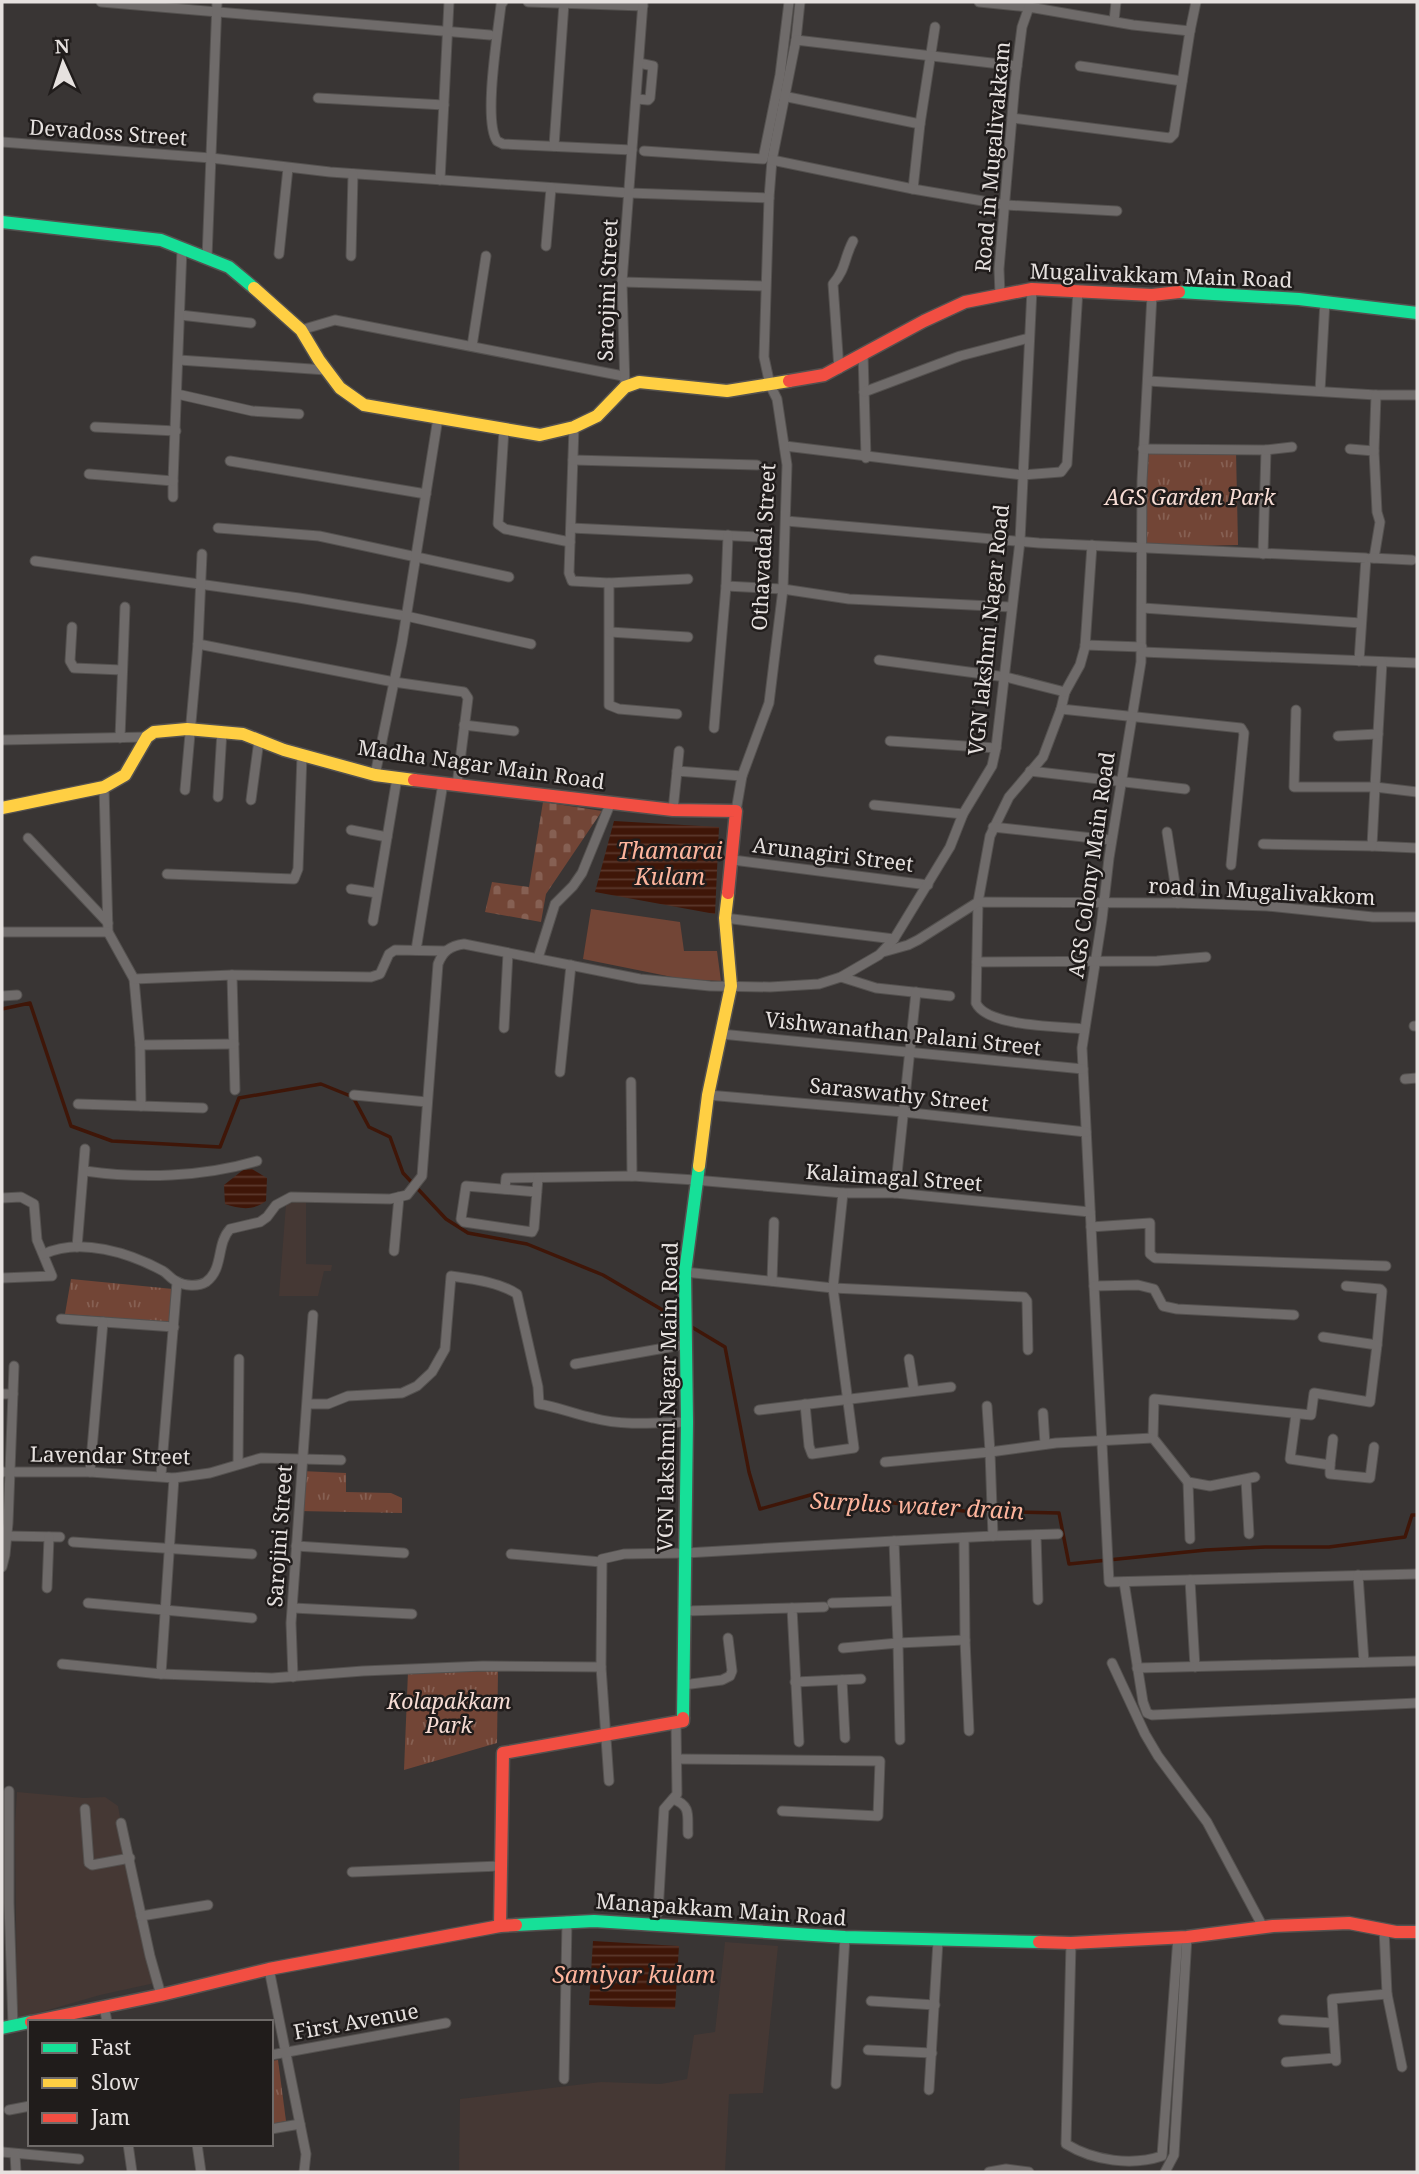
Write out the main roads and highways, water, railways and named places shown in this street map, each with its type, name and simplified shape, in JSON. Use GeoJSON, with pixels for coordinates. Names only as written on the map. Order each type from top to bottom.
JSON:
{"type":"FeatureCollection","features":[{"type":"Feature","properties":{"kind":"water","name":"Thamarai Kulam"},"geometry":{"type":"Polygon","coordinates":[[[614,821],[719,827],[715,914],[595,892],[614,821]]]}},
{"type":"Feature","properties":{"kind":"water"},"geometry":{"type":"Polygon","coordinates":[[[252,1169],[267,1178],[266,1201],[246,1208],[225,1204],[224,1185],[243,1170],[252,1169]]]}},
{"type":"Feature","properties":{"kind":"water","name":"Samiyar kulam"},"geometry":{"type":"Polygon","coordinates":[[[593,1941],[679,1946],[675,2009],[589,2005],[593,1941]]]}},
{"type":"Feature","properties":{"kind":"waterway","name":"Surplus water drain"},"geometry":{"type":"LineString","coordinates":[[2,1009],[30,1003],[71,1126],[112,1141],[220,1147],[239,1098],[321,1084],[353,1097],[369,1127],[390,1137],[403,1173],[446,1219],[468,1233],[527,1244],[603,1275],[683,1322]]}},
{"type":"Feature","properties":{"kind":"waterway","name":"Surplus water drain"},"geometry":{"type":"LineString","coordinates":[[690,1326],[725,1347],[749,1472],[760,1509],[814,1494],[964,1511],[1059,1513],[1069,1564],[1206,1550],[1329,1547],[1405,1537],[1412,1515],[1417,1515]]}},
{"type":"Feature","properties":{"kind":"park label","name":"AGS Garden Park"},"geometry":{"type":"Point","coordinates":[1190,498]}},
{"type":"Feature","properties":{"kind":"park label","name":"Kolapakkam Park"},"geometry":{"type":"Point","coordinates":[449,1714]}}]}
